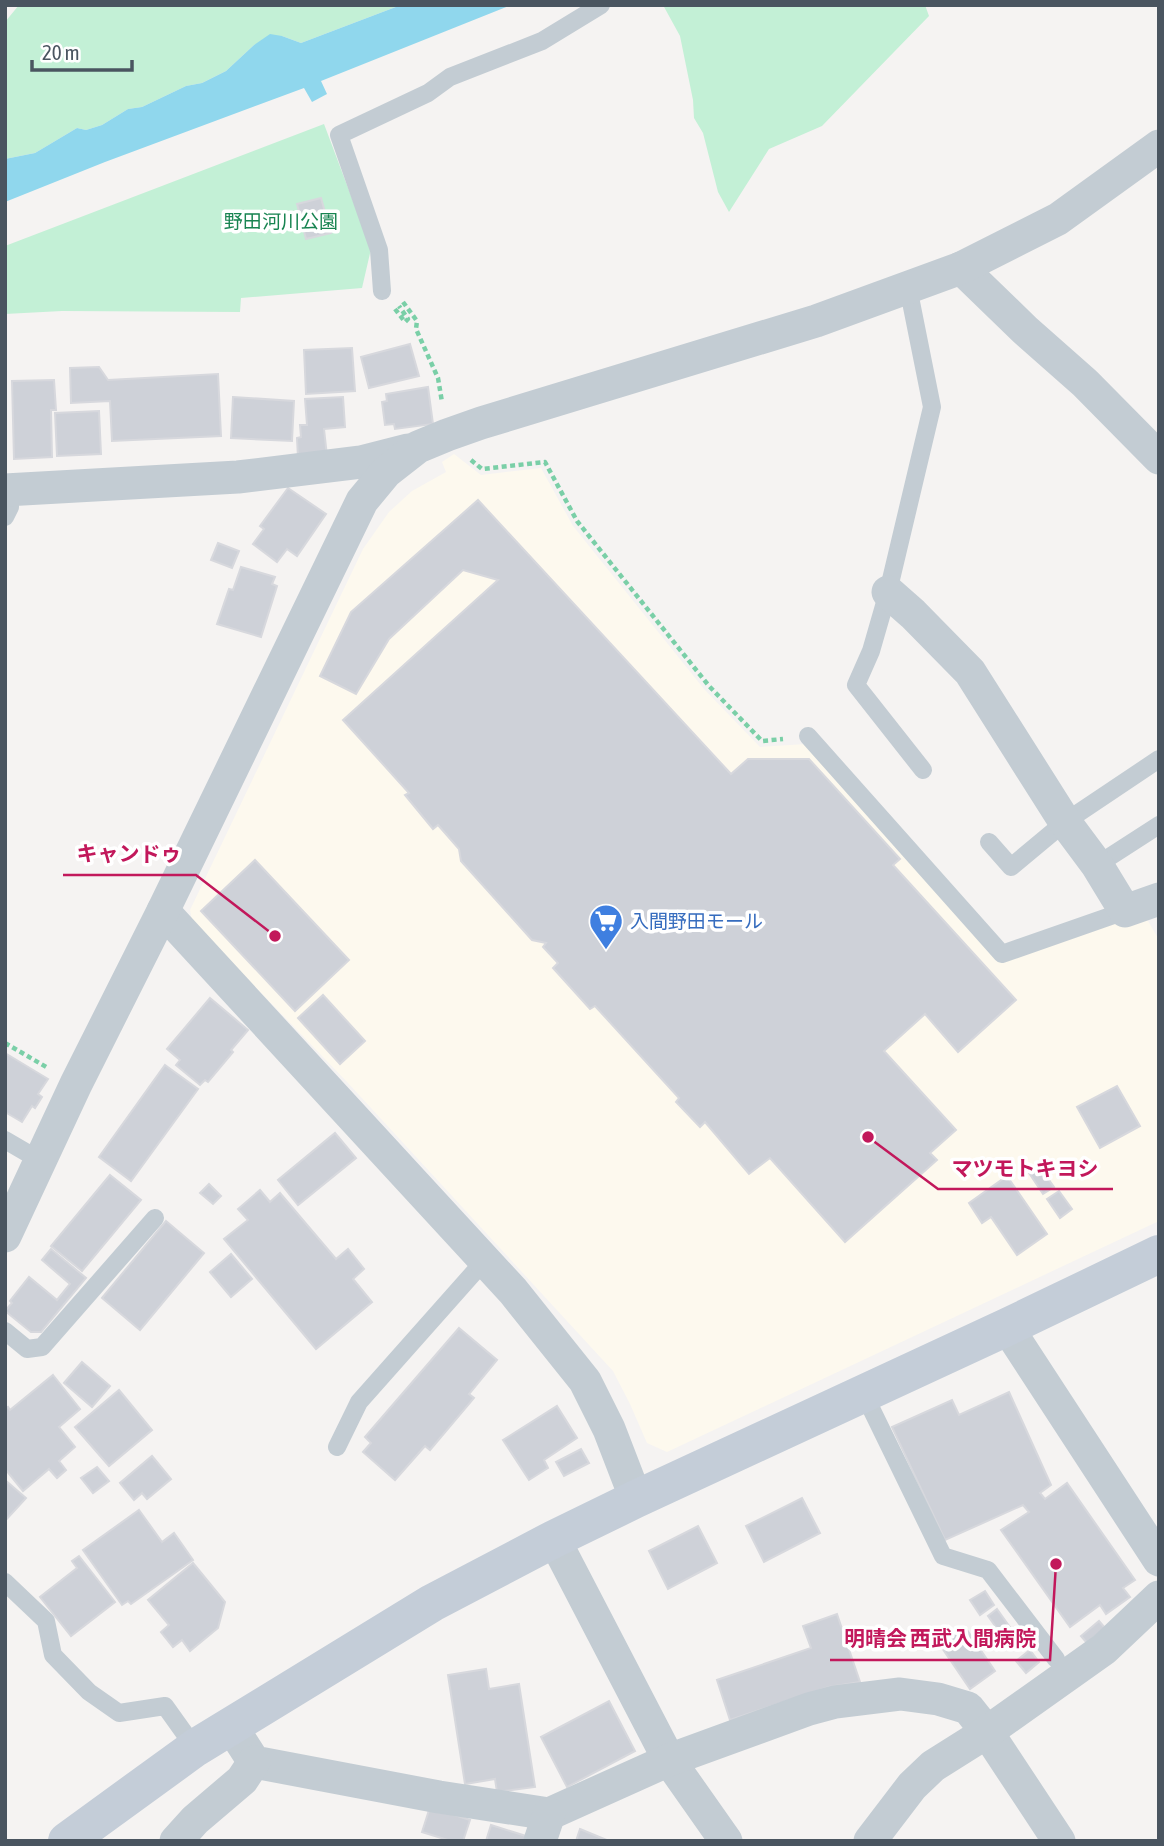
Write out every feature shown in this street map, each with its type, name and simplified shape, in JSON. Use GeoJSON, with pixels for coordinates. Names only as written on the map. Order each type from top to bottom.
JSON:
{"type":"FeatureCollection","features":[{"type":"Feature","properties":{"kind":"street"},"geometry":{"type":"LineString","coordinates":[[7,499],[362,462],[433,441],[481,423],[816,321],[961,268],[1058,219],[1159,146]]}},
{"type":"Feature","properties":{"kind":"street"},"geometry":{"type":"LineString","coordinates":[[961,268],[1085,383],[1159,458]]}},
{"type":"Feature","properties":{"kind":"street"},"geometry":{"type":"LineString","coordinates":[[5,1236],[76,1084],[362,501],[386,472],[433,441]]}},
{"type":"Feature","properties":{"kind":"street"},"geometry":{"type":"LineString","coordinates":[[888,592],[970,672],[1125,911],[1159,899]]}},
{"type":"Feature","properties":{"kind":"street"},"geometry":{"type":"LineString","coordinates":[[163,911],[513,1290],[585,1381],[609,1429],[636,1499]]}},
{"type":"Feature","properties":{"kind":"street"},"geometry":{"type":"LineString","coordinates":[[66,1841],[195,1748],[432,1603],[636,1499],[1159,1254]]}},
{"type":"Feature","properties":{"kind":"street"},"geometry":{"type":"LineString","coordinates":[[1007,1327],[1159,1560]]}},
{"type":"Feature","properties":{"kind":"street"},"geometry":{"type":"LineString","coordinates":[[554,1539],[669,1760],[726,1841]]}},
{"type":"Feature","properties":{"kind":"street"},"geometry":{"type":"LineString","coordinates":[[870,1841],[912,1786],[933,1766],[987,1732],[1104,1649],[1159,1597]]}},
{"type":"Feature","properties":{"kind":"street"},"geometry":{"type":"LineString","coordinates":[[231,1726],[254,1762],[439,1797],[544,1827],[669,1760],[809,1709],[835,1702],[900,1694],[938,1699],[968,1708],[987,1732],[1059,1841]]}},
{"type":"Feature","properties":{"kind":"street"},"geometry":{"type":"LineString","coordinates":[[176,1841],[195,1820],[242,1780],[254,1762]]}},
{"type":"Feature","properties":{"kind":"lane"},"geometry":{"type":"LineString","coordinates":[[383,291],[379,250],[339,135],[428,93],[450,77],[542,41],[601,5]]}},
{"type":"Feature","properties":{"kind":"lane"},"geometry":{"type":"LineString","coordinates":[[908,287],[932,407],[888,592],[871,651],[856,685],[923,770]]}},
{"type":"Feature","properties":{"kind":"lane"},"geometry":{"type":"LineString","coordinates":[[808,736],[1002,954],[1125,911]]}},
{"type":"Feature","properties":{"kind":"lane"},"geometry":{"type":"LineString","coordinates":[[989,842],[1010,867],[1065,822],[1159,759]]}},
{"type":"Feature","properties":{"kind":"lane"},"geometry":{"type":"LineString","coordinates":[[1097,865],[1159,825]]}},
{"type":"Feature","properties":{"kind":"lane"},"geometry":{"type":"LineString","coordinates":[[5,1140],[41,1161]]}},
{"type":"Feature","properties":{"kind":"lane"},"geometry":{"type":"LineString","coordinates":[[5,1331],[27,1349],[42,1347],[155,1218]]}},
{"type":"Feature","properties":{"kind":"lane"},"geometry":{"type":"LineString","coordinates":[[337,1447],[359,1402],[485,1260]]}},
{"type":"Feature","properties":{"kind":"lane"},"geometry":{"type":"LineString","coordinates":[[863,1394],[943,1556],[988,1570],[1056,1659]]}},
{"type":"Feature","properties":{"kind":"lane"},"geometry":{"type":"LineString","coordinates":[[5,1582],[46,1621],[53,1655],[89,1692],[119,1713],[165,1706],[195,1748]]}},
{"type":"Feature","properties":{"kind":"path"},"geometry":{"type":"LineString","coordinates":[[417,321],[415,329],[438,379],[433,441],[460,452],[482,469],[545,462],[577,521],[709,686],[762,741],[808,736]]}},
{"type":"Feature","properties":{"kind":"path"},"geometry":{"type":"LineString","coordinates":[[5,1043],[76,1084]]}},
{"type":"Feature","properties":{"kind":"shaded area","name":"入間野田モール"},"geometry":{"type":"Polygon","coordinates":[[[454,454],[481,475],[541,468],[573,526],[704,689],[760,747],[806,744],[999,962],[1144,914],[1159,940],[1159,1221],[667,1452],[647,1443],[613,1371],[348,1083],[192,921],[190,910],[363,549],[389,512],[412,491],[446,472],[442,462],[454,454]]]}},
{"type":"Feature","properties":{"kind":"green space"},"geometry":{"type":"Polygon","coordinates":[[[19,5],[401,5],[301,43],[282,36],[254,45],[226,71],[202,83],[186,86],[142,107],[128,109],[102,125],[86,130],[77,128],[35,153],[5,159],[5,22],[19,5]]]}},
{"type":"Feature","properties":{"kind":"green space"},"geometry":{"type":"Polygon","coordinates":[[[663,5],[925,5],[929,16],[822,126],[769,149],[729,212],[718,192],[703,133],[694,118],[680,36],[663,5]]]}},
{"type":"Feature","properties":{"kind":"green space","name":"野田河川公園"},"geometry":{"type":"Polygon","coordinates":[[[324,124],[371,249],[362,288],[241,298],[240,312],[62,311],[5,314],[5,246],[324,124]]]}},
{"type":"Feature","properties":{"kind":"water"},"geometry":{"type":"Polygon","coordinates":[[[401,5],[511,5],[321,81],[327,94],[312,102],[304,88],[5,202],[5,159],[35,153],[77,128],[86,130],[102,125],[128,109],[142,107],[186,86],[202,83],[226,71],[270,34],[301,43],[401,5]]]}},
{"type":"Feature","properties":{"kind":"building"},"geometry":{"type":"Polygon","coordinates":[[[321,198],[331,233],[306,239],[297,204],[321,198]]]}},
{"type":"Feature","properties":{"kind":"building"},"geometry":{"type":"Polygon","coordinates":[[[410,344],[419,376],[369,388],[361,357],[410,344]]]}},
{"type":"Feature","properties":{"kind":"building"},"geometry":{"type":"Polygon","coordinates":[[[352,348],[355,391],[306,394],[304,350],[352,348]]]}},
{"type":"Feature","properties":{"kind":"building"},"geometry":{"type":"Polygon","coordinates":[[[99,367],[108,380],[218,374],[221,436],[112,441],[110,401],[71,403],[70,368],[99,367]]]}},
{"type":"Feature","properties":{"kind":"building"},"geometry":{"type":"Polygon","coordinates":[[[54,380],[56,410],[51,410],[52,457],[14,459],[12,381],[54,380]]]}},
{"type":"Feature","properties":{"kind":"building"},"geometry":{"type":"Polygon","coordinates":[[[428,387],[433,424],[395,429],[394,424],[385,425],[382,402],[387,401],[386,394],[428,387]]]}},
{"type":"Feature","properties":{"kind":"building"},"geometry":{"type":"Polygon","coordinates":[[[233,397],[294,401],[292,441],[231,438],[233,397]]]}},
{"type":"Feature","properties":{"kind":"building"},"geometry":{"type":"Polygon","coordinates":[[[343,397],[345,427],[324,429],[327,456],[298,458],[297,438],[301,437],[300,425],[307,425],[305,399],[343,397]]]}},
{"type":"Feature","properties":{"kind":"building"},"geometry":{"type":"Polygon","coordinates":[[[99,411],[101,454],[57,456],[55,413],[99,411]]]}},
{"type":"Feature","properties":{"kind":"building"},"geometry":{"type":"Polygon","coordinates":[[[288,488],[326,514],[297,556],[287,549],[277,562],[253,544],[264,529],[260,526],[288,488]]]}},
{"type":"Feature","properties":{"kind":"building"},"geometry":{"type":"Polygon","coordinates":[[[478,500],[731,774],[748,759],[809,759],[900,859],[893,865],[1016,1000],[958,1052],[925,1014],[884,1051],[956,1130],[930,1153],[937,1160],[845,1242],[770,1158],[749,1174],[705,1122],[700,1127],[676,1102],[679,1098],[595,1006],[590,1009],[553,968],[558,963],[543,947],[546,943],[532,940],[461,861],[459,849],[438,825],[433,829],[405,795],[409,793],[343,720],[498,580],[463,570],[389,639],[356,694],[320,676],[351,612],[478,500]]]}},
{"type":"Feature","properties":{"kind":"building"},"geometry":{"type":"Polygon","coordinates":[[[218,543],[239,551],[232,568],[211,560],[218,543]]]}},
{"type":"Feature","properties":{"kind":"building"},"geometry":{"type":"Polygon","coordinates":[[[241,567],[275,577],[272,584],[277,586],[261,637],[217,624],[229,589],[233,590],[241,567]]]}},
{"type":"Feature","properties":{"kind":"building"},"geometry":{"type":"Polygon","coordinates":[[[255,860],[349,960],[295,1011],[201,911],[255,860]]]}},
{"type":"Feature","properties":{"kind":"building"},"geometry":{"type":"Polygon","coordinates":[[[323,995],[365,1041],[340,1064],[298,1018],[323,995]]]}},
{"type":"Feature","properties":{"kind":"building"},"geometry":{"type":"Polygon","coordinates":[[[210,998],[248,1030],[208,1082],[205,1080],[200,1085],[176,1065],[180,1060],[167,1049],[210,998]]]}},
{"type":"Feature","properties":{"kind":"building"},"geometry":{"type":"Polygon","coordinates":[[[5,1053],[48,1079],[38,1094],[42,1097],[35,1108],[32,1106],[22,1122],[5,1112],[5,1053]]]}},
{"type":"Feature","properties":{"kind":"building"},"geometry":{"type":"Polygon","coordinates":[[[165,1065],[198,1089],[131,1181],[99,1157],[165,1065]]]}},
{"type":"Feature","properties":{"kind":"building"},"geometry":{"type":"Polygon","coordinates":[[[1117,1086],[1140,1126],[1100,1148],[1077,1107],[1117,1086]]]}},
{"type":"Feature","properties":{"kind":"building"},"geometry":{"type":"Polygon","coordinates":[[[335,1133],[356,1158],[298,1205],[278,1180],[335,1133]]]}},
{"type":"Feature","properties":{"kind":"building"},"geometry":{"type":"Polygon","coordinates":[[[1039,1166],[1054,1187],[1043,1194],[1029,1173],[1039,1166]]]}},
{"type":"Feature","properties":{"kind":"building"},"geometry":{"type":"Polygon","coordinates":[[[110,1175],[141,1200],[82,1271],[51,1246],[110,1175]]]}},
{"type":"Feature","properties":{"kind":"building"},"geometry":{"type":"Polygon","coordinates":[[[1007,1176],[1047,1234],[1017,1255],[991,1217],[982,1223],[969,1203],[1007,1176]]]}},
{"type":"Feature","properties":{"kind":"building"},"geometry":{"type":"Polygon","coordinates":[[[209,1184],[221,1196],[213,1204],[200,1193],[209,1184]]]}},
{"type":"Feature","properties":{"kind":"building"},"geometry":{"type":"Polygon","coordinates":[[[260,1190],[270,1202],[280,1193],[336,1259],[348,1249],[364,1269],[353,1279],[372,1302],[316,1349],[224,1239],[248,1220],[238,1209],[260,1190]]]}},
{"type":"Feature","properties":{"kind":"building"},"geometry":{"type":"Polygon","coordinates":[[[1059,1191],[1072,1209],[1060,1218],[1047,1199],[1059,1191]]]}},
{"type":"Feature","properties":{"kind":"building"},"geometry":{"type":"Polygon","coordinates":[[[166,1221],[204,1253],[140,1330],[102,1298],[166,1221]]]}},
{"type":"Feature","properties":{"kind":"building"},"geometry":{"type":"Polygon","coordinates":[[[51,1249],[86,1278],[41,1332],[31,1332],[5,1311],[29,1277],[57,1300],[70,1284],[42,1260],[51,1249]]]}},
{"type":"Feature","properties":{"kind":"building"},"geometry":{"type":"Polygon","coordinates":[[[231,1254],[252,1279],[231,1297],[210,1272],[231,1254]]]}},
{"type":"Feature","properties":{"kind":"building"},"geometry":{"type":"Polygon","coordinates":[[[459,1328],[497,1360],[469,1394],[474,1398],[430,1450],[425,1446],[395,1480],[363,1452],[371,1443],[365,1437],[459,1328]]]}},
{"type":"Feature","properties":{"kind":"building"},"geometry":{"type":"Polygon","coordinates":[[[82,1362],[110,1386],[92,1407],[64,1383],[82,1362]]]}},
{"type":"Feature","properties":{"kind":"building"},"geometry":{"type":"Polygon","coordinates":[[[53,1375],[80,1409],[59,1427],[75,1447],[59,1461],[66,1470],[57,1478],[49,1469],[23,1491],[5,1469],[5,1409],[8,1407],[10,1410],[53,1375]]]}},
{"type":"Feature","properties":{"kind":"building"},"geometry":{"type":"Polygon","coordinates":[[[119,1390],[152,1430],[109,1466],[75,1427],[119,1390]]]}},
{"type":"Feature","properties":{"kind":"building"},"geometry":{"type":"Polygon","coordinates":[[[1009,1392],[1051,1485],[1040,1493],[1045,1499],[1067,1483],[1135,1580],[1123,1588],[1130,1597],[1106,1614],[1100,1605],[1070,1627],[1001,1530],[1029,1512],[1023,1505],[945,1540],[892,1427],[952,1400],[959,1415],[1009,1392]]]}},
{"type":"Feature","properties":{"kind":"building"},"geometry":{"type":"Polygon","coordinates":[[[557,1406],[577,1438],[544,1460],[548,1468],[529,1480],[503,1440],[557,1406]]]}},
{"type":"Feature","properties":{"kind":"building"},"geometry":{"type":"Polygon","coordinates":[[[581,1449],[589,1463],[564,1476],[556,1462],[581,1449]]]}},
{"type":"Feature","properties":{"kind":"building"},"geometry":{"type":"Polygon","coordinates":[[[152,1456],[171,1479],[147,1499],[142,1493],[134,1500],[120,1483],[152,1456]]]}},
{"type":"Feature","properties":{"kind":"building"},"geometry":{"type":"Polygon","coordinates":[[[97,1467],[109,1481],[93,1493],[81,1478],[97,1467]]]}},
{"type":"Feature","properties":{"kind":"building"},"geometry":{"type":"Polygon","coordinates":[[[5,1480],[26,1498],[5,1521],[5,1480]]]}},
{"type":"Feature","properties":{"kind":"building"},"geometry":{"type":"Polygon","coordinates":[[[802,1498],[820,1533],[764,1562],[746,1526],[802,1498]]]}},
{"type":"Feature","properties":{"kind":"building"},"geometry":{"type":"Polygon","coordinates":[[[139,1510],[162,1542],[174,1533],[193,1560],[131,1604],[128,1601],[122,1605],[83,1550],[139,1510]]]}},
{"type":"Feature","properties":{"kind":"building"},"geometry":{"type":"Polygon","coordinates":[[[698,1526],[717,1563],[668,1589],[649,1551],[698,1526]]]}},
{"type":"Feature","properties":{"kind":"building"},"geometry":{"type":"Polygon","coordinates":[[[79,1556],[115,1602],[71,1636],[40,1597],[77,1568],[72,1561],[79,1556]]]}},
{"type":"Feature","properties":{"kind":"building"},"geometry":{"type":"Polygon","coordinates":[[[193,1563],[225,1602],[218,1628],[190,1651],[182,1640],[173,1647],[161,1632],[169,1625],[148,1600],[193,1563]]]}},
{"type":"Feature","properties":{"kind":"building"},"geometry":{"type":"Polygon","coordinates":[[[985,1591],[994,1605],[980,1615],[970,1600],[985,1591]]]}},
{"type":"Feature","properties":{"kind":"building"},"geometry":{"type":"Polygon","coordinates":[[[997,1609],[1012,1630],[1003,1637],[988,1616],[997,1609]]]}},
{"type":"Feature","properties":{"kind":"building"},"geometry":{"type":"Polygon","coordinates":[[[837,1614],[860,1682],[829,1687],[730,1720],[717,1680],[811,1648],[803,1626],[837,1614]]]}},
{"type":"Feature","properties":{"kind":"building"},"geometry":{"type":"Polygon","coordinates":[[[1099,1621],[1105,1628],[1087,1643],[1081,1636],[1099,1621]]]}},
{"type":"Feature","properties":{"kind":"building"},"geometry":{"type":"Polygon","coordinates":[[[965,1627],[995,1671],[970,1689],[940,1645],[965,1627]]]}},
{"type":"Feature","properties":{"kind":"building"},"geometry":{"type":"Polygon","coordinates":[[[1030,1650],[1039,1662],[1026,1673],[1016,1661],[1030,1650]]]}},
{"type":"Feature","properties":{"kind":"building"},"geometry":{"type":"Polygon","coordinates":[[[486,1669],[489,1689],[519,1684],[535,1787],[497,1792],[495,1779],[465,1784],[448,1675],[486,1669]]]}},
{"type":"Feature","properties":{"kind":"building"},"geometry":{"type":"Polygon","coordinates":[[[609,1701],[635,1751],[567,1787],[541,1737],[609,1701]]]}},
{"type":"Feature","properties":{"kind":"building"},"geometry":{"type":"Polygon","coordinates":[[[430,1807],[470,1820],[463,1841],[451,1841],[422,1832],[430,1807]]]}},
{"type":"Feature","properties":{"kind":"building"},"geometry":{"type":"Polygon","coordinates":[[[491,1825],[526,1836],[525,1841],[486,1841],[491,1825]]]}},
{"type":"Feature","properties":{"kind":"building"},"geometry":{"type":"Polygon","coordinates":[[[580,1829],[609,1841],[576,1841],[580,1829]]]}},
{"type":"Feature","properties":{"kind":"place","name":"キャンドゥ"},"geometry":{"type":"Point","coordinates":[275,936]}},
{"type":"Feature","properties":{"kind":"place","name":"入間野田モール"},"geometry":{"type":"Point","coordinates":[606,951]}},
{"type":"Feature","properties":{"kind":"place","name":"マツモトキヨシ"},"geometry":{"type":"Point","coordinates":[868,1137]}},
{"type":"Feature","properties":{"kind":"place","name":"明晴会 西武入間病院"},"geometry":{"type":"Point","coordinates":[1056,1564]}}]}
